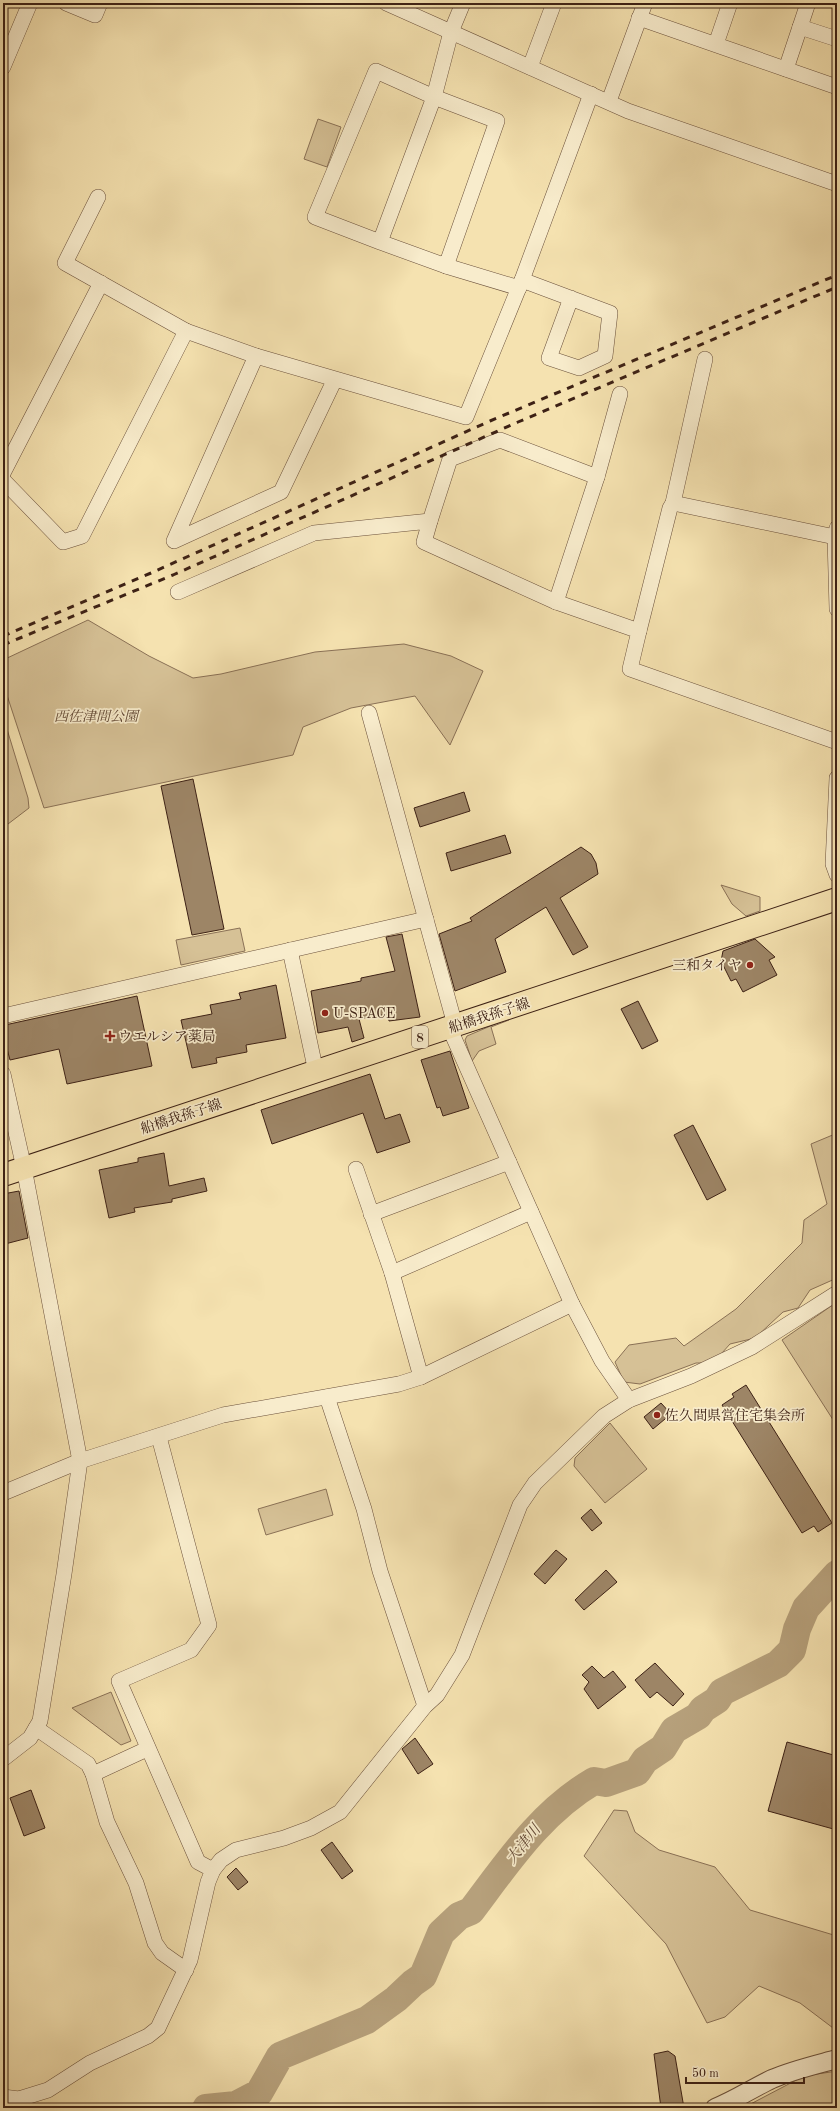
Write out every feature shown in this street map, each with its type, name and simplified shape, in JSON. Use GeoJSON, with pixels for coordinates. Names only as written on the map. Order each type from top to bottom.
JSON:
{"type":"FeatureCollection","features":[{"type":"Feature","properties":{"kind":"main road","name":"船橋我孫子線"},"geometry":{"type":"LineString","coordinates":[[3,1175],[837,899]]}},
{"type":"Feature","properties":{"kind":"street"},"geometry":{"type":"LineString","coordinates":[[3,67],[30,3]]}},
{"type":"Feature","properties":{"kind":"street"},"geometry":{"type":"LineString","coordinates":[[66,3],[96,14],[100,3]]}},
{"type":"Feature","properties":{"kind":"street"},"geometry":{"type":"LineString","coordinates":[[386,3],[609,101],[628,111],[837,184]]}},
{"type":"Feature","properties":{"kind":"street"},"geometry":{"type":"LineString","coordinates":[[380,242],[434,97],[451,32],[462,3]]}},
{"type":"Feature","properties":{"kind":"street"},"geometry":{"type":"LineString","coordinates":[[530,67],[554,3]]}},
{"type":"Feature","properties":{"kind":"street"},"geometry":{"type":"LineString","coordinates":[[609,101],[645,3]]}},
{"type":"Feature","properties":{"kind":"street"},"geometry":{"type":"LineString","coordinates":[[716,44],[730,3]]}},
{"type":"Feature","properties":{"kind":"street"},"geometry":{"type":"LineString","coordinates":[[786,69],[808,3]]}},
{"type":"Feature","properties":{"kind":"street"},"geometry":{"type":"LineString","coordinates":[[640,18],[837,87]]}},
{"type":"Feature","properties":{"kind":"street"},"geometry":{"type":"LineString","coordinates":[[800,27],[837,39]]}},
{"type":"Feature","properties":{"kind":"street"},"geometry":{"type":"LineString","coordinates":[[446,266],[497,121],[434,97],[376,71],[315,217],[446,266],[571,298],[610,313],[605,356],[579,368],[549,358],[571,298]]}},
{"type":"Feature","properties":{"kind":"street"},"geometry":{"type":"LineString","coordinates":[[98,197],[65,263],[186,331],[256,356],[466,417],[520,284],[591,94]]}},
{"type":"Feature","properties":{"kind":"street"},"geometry":{"type":"LineString","coordinates":[[3,473],[101,283]]}},
{"type":"Feature","properties":{"kind":"street"},"geometry":{"type":"LineString","coordinates":[[3,480],[63,542],[82,536],[186,331]]}},
{"type":"Feature","properties":{"kind":"street"},"geometry":{"type":"LineString","coordinates":[[256,356],[174,541],[281,492],[335,379]]}},
{"type":"Feature","properties":{"kind":"street"},"geometry":{"type":"LineString","coordinates":[[705,359],[673,502],[670,508],[630,669],[837,742]]}},
{"type":"Feature","properties":{"kind":"street"},"geometry":{"type":"LineString","coordinates":[[556,602],[597,476],[620,394]]}},
{"type":"Feature","properties":{"kind":"street"},"geometry":{"type":"LineString","coordinates":[[597,476],[500,440],[450,459],[424,542],[556,602],[639,631]]}},
{"type":"Feature","properties":{"kind":"street"},"geometry":{"type":"LineString","coordinates":[[673,502],[836,532],[837,609]]}},
{"type":"Feature","properties":{"kind":"street"},"geometry":{"type":"LineString","coordinates":[[178,592],[314,533],[430,521]]}},
{"type":"Feature","properties":{"kind":"street"},"geometry":{"type":"LineString","coordinates":[[369,713],[455,1025],[453,1036],[572,1304],[602,1361],[629,1400]]}},
{"type":"Feature","properties":{"kind":"street"},"geometry":{"type":"LineString","coordinates":[[837,778],[833,864],[837,875]]}},
{"type":"Feature","properties":{"kind":"street"},"geometry":{"type":"LineString","coordinates":[[3,1016],[426,919]]}},
{"type":"Feature","properties":{"kind":"street"},"geometry":{"type":"LineString","coordinates":[[290,950],[316,1072]]}},
{"type":"Feature","properties":{"kind":"street"},"geometry":{"type":"LineString","coordinates":[[3,1074],[24,1168],[80,1461],[63,1582],[40,1722],[30,1738],[3,1759]]}},
{"type":"Feature","properties":{"kind":"street"},"geometry":{"type":"LineString","coordinates":[[371,1214],[509,1162]]}},
{"type":"Feature","properties":{"kind":"street"},"geometry":{"type":"LineString","coordinates":[[356,1169],[392,1273],[421,1377]]}},
{"type":"Feature","properties":{"kind":"street"},"geometry":{"type":"LineString","coordinates":[[392,1273],[531,1212]]}},
{"type":"Feature","properties":{"kind":"street"},"geometry":{"type":"LineString","coordinates":[[3,2097],[19,2099],[48,2090],[90,2063],[148,2036],[158,2028],[186,1970],[208,1882],[213,1870],[221,1860],[236,1850],[284,1838],[311,1828],[340,1812],[425,1706],[437,1695],[462,1655],[520,1505],[535,1484],[558,1459],[604,1416],[629,1400],[691,1376],[752,1347],[837,1293]]}},
{"type":"Feature","properties":{"kind":"street"},"geometry":{"type":"LineString","coordinates":[[3,1493],[80,1461],[159,1437],[222,1414],[399,1384],[421,1377],[572,1304]]}},
{"type":"Feature","properties":{"kind":"street"},"geometry":{"type":"LineString","coordinates":[[327,1397],[364,1509],[380,1571],[425,1706]]}},
{"type":"Feature","properties":{"kind":"street"},"geometry":{"type":"LineString","coordinates":[[159,1437],[209,1625],[191,1650],[119,1680],[147,1749],[198,1862],[213,1870]]}},
{"type":"Feature","properties":{"kind":"street"},"geometry":{"type":"LineString","coordinates":[[36,1728],[88,1764],[93,1774],[107,1822],[136,1883],[154,1943],[162,1953],[186,1970]]}},
{"type":"Feature","properties":{"kind":"street"},"geometry":{"type":"LineString","coordinates":[[93,1774],[147,1749]]}},
{"type":"Feature","properties":{"kind":"street"},"geometry":{"type":"LineString","coordinates":[[715,2108],[735,2099],[771,2079],[796,2069],[837,2059]]}},
{"type":"Feature","properties":{"kind":"green space"},"geometry":{"type":"Polygon","coordinates":[[[318,119],[341,127],[327,167],[304,159],[318,119]]]}},
{"type":"Feature","properties":{"kind":"green space","name":"西佐津間公園"},"geometry":{"type":"Polygon","coordinates":[[[88,620],[149,656],[193,678],[221,674],[315,652],[404,644],[451,656],[483,671],[450,745],[415,696],[351,708],[303,727],[293,755],[44,808],[3,683],[3,660],[88,620]]]}},
{"type":"Feature","properties":{"kind":"green space"},"geometry":{"type":"Polygon","coordinates":[[[3,716],[28,798],[29,808],[8,824],[3,823],[3,716]]]}},
{"type":"Feature","properties":{"kind":"green space"},"geometry":{"type":"Polygon","coordinates":[[[721,885],[760,897],[760,911],[746,916],[732,904],[721,885]]]}},
{"type":"Feature","properties":{"kind":"green space"},"geometry":{"type":"Polygon","coordinates":[[[240,928],[245,951],[181,965],[176,940],[240,928]]]}},
{"type":"Feature","properties":{"kind":"green space"},"geometry":{"type":"Polygon","coordinates":[[[507,1019],[509,1020],[491,1027],[496,1044],[479,1051],[472,1061],[465,1040],[467,1036],[507,1019]]]}},
{"type":"Feature","properties":{"kind":"green space"},"geometry":{"type":"Polygon","coordinates":[[[835,1134],[837,1136],[837,1278],[810,1290],[798,1308],[783,1312],[755,1338],[730,1344],[713,1363],[696,1363],[640,1384],[624,1382],[615,1362],[629,1345],[676,1338],[684,1346],[736,1309],[802,1243],[804,1220],[827,1204],[811,1144],[835,1134]]]}},
{"type":"Feature","properties":{"kind":"green space"},"geometry":{"type":"Polygon","coordinates":[[[837,1302],[837,1426],[782,1340],[837,1302]]]}},
{"type":"Feature","properties":{"kind":"green space"},"geometry":{"type":"Polygon","coordinates":[[[610,1423],[647,1469],[605,1503],[574,1466],[575,1458],[610,1423]]]}},
{"type":"Feature","properties":{"kind":"green space"},"geometry":{"type":"Polygon","coordinates":[[[326,1489],[333,1515],[266,1535],[258,1509],[326,1489]]]}},
{"type":"Feature","properties":{"kind":"green space"},"geometry":{"type":"Polygon","coordinates":[[[111,1692],[131,1741],[121,1745],[72,1708],[111,1692]]]}},
{"type":"Feature","properties":{"kind":"green space"},"geometry":{"type":"Polygon","coordinates":[[[614,1810],[627,1811],[635,1832],[659,1850],[715,1867],[750,1910],[837,1936],[837,2031],[800,2003],[759,1986],[725,2017],[707,2023],[666,1944],[584,1856],[614,1810]]]}},
{"type":"Feature","properties":{"kind":"green space"},"geometry":{"type":"Polygon","coordinates":[[[837,2071],[837,2108],[743,2108],[804,2076],[837,2071]]]}},
{"type":"Feature","properties":{"kind":"building"},"geometry":{"type":"Polygon","coordinates":[[[193,779],[224,929],[192,935],[161,786],[193,779]]]}},
{"type":"Feature","properties":{"kind":"building"},"geometry":{"type":"Polygon","coordinates":[[[464,792],[470,811],[420,827],[414,808],[464,792]]]}},
{"type":"Feature","properties":{"kind":"building"},"geometry":{"type":"Polygon","coordinates":[[[505,835],[511,853],[451,871],[446,853],[505,835]]]}},
{"type":"Feature","properties":{"kind":"building"},"geometry":{"type":"Polygon","coordinates":[[[581,847],[591,854],[596,863],[598,874],[560,898],[588,947],[573,955],[546,907],[495,939],[506,972],[455,991],[439,934],[472,921],[470,918],[581,847]]]}},
{"type":"Feature","properties":{"kind":"building"},"geometry":{"type":"Polygon","coordinates":[[[402,934],[420,1017],[389,1021],[388,1014],[359,1019],[364,1038],[352,1042],[348,1027],[318,1033],[311,991],[361,981],[361,978],[395,971],[386,937],[402,934]]]}},
{"type":"Feature","properties":{"kind":"building"},"geometry":{"type":"Polygon","coordinates":[[[755,939],[775,957],[769,960],[777,975],[743,992],[736,979],[731,981],[721,961],[723,951],[755,939]]]}},
{"type":"Feature","properties":{"kind":"building"},"geometry":{"type":"Polygon","coordinates":[[[276,985],[286,1038],[246,1045],[247,1052],[216,1058],[217,1063],[192,1068],[181,1020],[212,1014],[210,1005],[241,999],[239,993],[276,985]]]}},
{"type":"Feature","properties":{"kind":"building"},"geometry":{"type":"Polygon","coordinates":[[[137,996],[152,1066],[67,1084],[59,1049],[10,1060],[4,1037],[5,1025],[137,996]]]}},
{"type":"Feature","properties":{"kind":"building"},"geometry":{"type":"Polygon","coordinates":[[[638,1001],[658,1041],[642,1049],[621,1009],[638,1001]]]}},
{"type":"Feature","properties":{"kind":"building"},"geometry":{"type":"Polygon","coordinates":[[[450,1051],[469,1108],[443,1116],[440,1107],[437,1108],[421,1060],[450,1051]]]}},
{"type":"Feature","properties":{"kind":"building"},"geometry":{"type":"Polygon","coordinates":[[[370,1074],[385,1119],[400,1114],[410,1142],[377,1153],[363,1113],[272,1144],[261,1110],[370,1074]]]}},
{"type":"Feature","properties":{"kind":"building"},"geometry":{"type":"Polygon","coordinates":[[[693,1125],[726,1190],[707,1200],[674,1135],[693,1125]]]}},
{"type":"Feature","properties":{"kind":"building"},"geometry":{"type":"Polygon","coordinates":[[[164,1153],[169,1186],[204,1178],[207,1191],[172,1199],[172,1202],[134,1208],[135,1212],[109,1218],[99,1170],[138,1162],[138,1158],[164,1153]]]}},
{"type":"Feature","properties":{"kind":"building"},"geometry":{"type":"Polygon","coordinates":[[[19,1191],[28,1238],[5,1244],[3,1235],[3,1194],[19,1191]]]}},
{"type":"Feature","properties":{"kind":"building"},"geometry":{"type":"Polygon","coordinates":[[[746,1385],[832,1523],[818,1532],[814,1526],[802,1533],[722,1405],[734,1397],[732,1394],[746,1385]]]}},
{"type":"Feature","properties":{"kind":"building"},"geometry":{"type":"Polygon","coordinates":[[[661,1403],[671,1414],[653,1429],[644,1417],[661,1403]]]}},
{"type":"Feature","properties":{"kind":"building"},"geometry":{"type":"Polygon","coordinates":[[[591,1509],[602,1523],[592,1531],[581,1518],[591,1509]]]}},
{"type":"Feature","properties":{"kind":"building"},"geometry":{"type":"Polygon","coordinates":[[[556,1550],[567,1559],[545,1584],[534,1574],[556,1550]]]}},
{"type":"Feature","properties":{"kind":"building"},"geometry":{"type":"Polygon","coordinates":[[[606,1570],[617,1582],[584,1610],[575,1600],[606,1570]]]}},
{"type":"Feature","properties":{"kind":"building"},"geometry":{"type":"Polygon","coordinates":[[[655,1663],[684,1694],[673,1706],[657,1692],[650,1698],[635,1680],[655,1663]]]}},
{"type":"Feature","properties":{"kind":"building"},"geometry":{"type":"Polygon","coordinates":[[[592,1666],[604,1678],[613,1671],[626,1687],[598,1709],[584,1689],[589,1682],[582,1675],[592,1666]]]}},
{"type":"Feature","properties":{"kind":"building"},"geometry":{"type":"Polygon","coordinates":[[[415,1738],[433,1764],[418,1774],[402,1749],[415,1738]]]}},
{"type":"Feature","properties":{"kind":"building"},"geometry":{"type":"Polygon","coordinates":[[[787,1742],[837,1756],[837,1830],[768,1811],[787,1742]]]}},
{"type":"Feature","properties":{"kind":"building"},"geometry":{"type":"Polygon","coordinates":[[[31,1790],[45,1828],[24,1836],[10,1798],[31,1790]]]}},
{"type":"Feature","properties":{"kind":"building"},"geometry":{"type":"Polygon","coordinates":[[[332,1842],[353,1871],[342,1879],[321,1850],[332,1842]]]}},
{"type":"Feature","properties":{"kind":"building"},"geometry":{"type":"Polygon","coordinates":[[[236,1868],[248,1882],[238,1890],[227,1877],[236,1868]]]}},
{"type":"Feature","properties":{"kind":"building"},"geometry":{"type":"Polygon","coordinates":[[[668,2051],[675,2056],[684,2108],[661,2108],[654,2054],[668,2051]]]}},
{"type":"Feature","properties":{"kind":"waterway","name":"大津川"},"geometry":{"type":"LineString","coordinates":[[206,2108],[236,2105],[259,2093],[280,2056],[367,2020],[396,1999],[423,1976],[441,1933],[459,1916],[471,1911],[526,1839],[542,1823],[575,1793],[594,1781],[606,1783],[637,1772],[645,1760],[663,1748],[674,1730],[698,1716],[703,1709],[717,1700],[722,1692],[778,1664],[792,1650],[797,1629],[806,1608],[837,1574]]}},
{"type":"Feature","properties":{"kind":"railway"},"geometry":{"type":"LineString","coordinates":[[3,636],[151,573],[490,421],[837,275]]}},
{"type":"Feature","properties":{"kind":"railway"},"geometry":{"type":"LineString","coordinates":[[3,645],[173,575],[518,422],[837,287]]}},
{"type":"Feature","properties":{"kind":"place","name":"三和タイヤ"},"geometry":{"type":"Point","coordinates":[750,965]}},
{"type":"Feature","properties":{"kind":"place","name":"U-SPACE"},"geometry":{"type":"Point","coordinates":[325,1013]}},
{"type":"Feature","properties":{"kind":"place","name":"ウエルシア薬局"},"geometry":{"type":"Point","coordinates":[110,1036]}},
{"type":"Feature","properties":{"kind":"place","name":"佐久間県営住宅集会所"},"geometry":{"type":"Point","coordinates":[657,1415]}}]}
